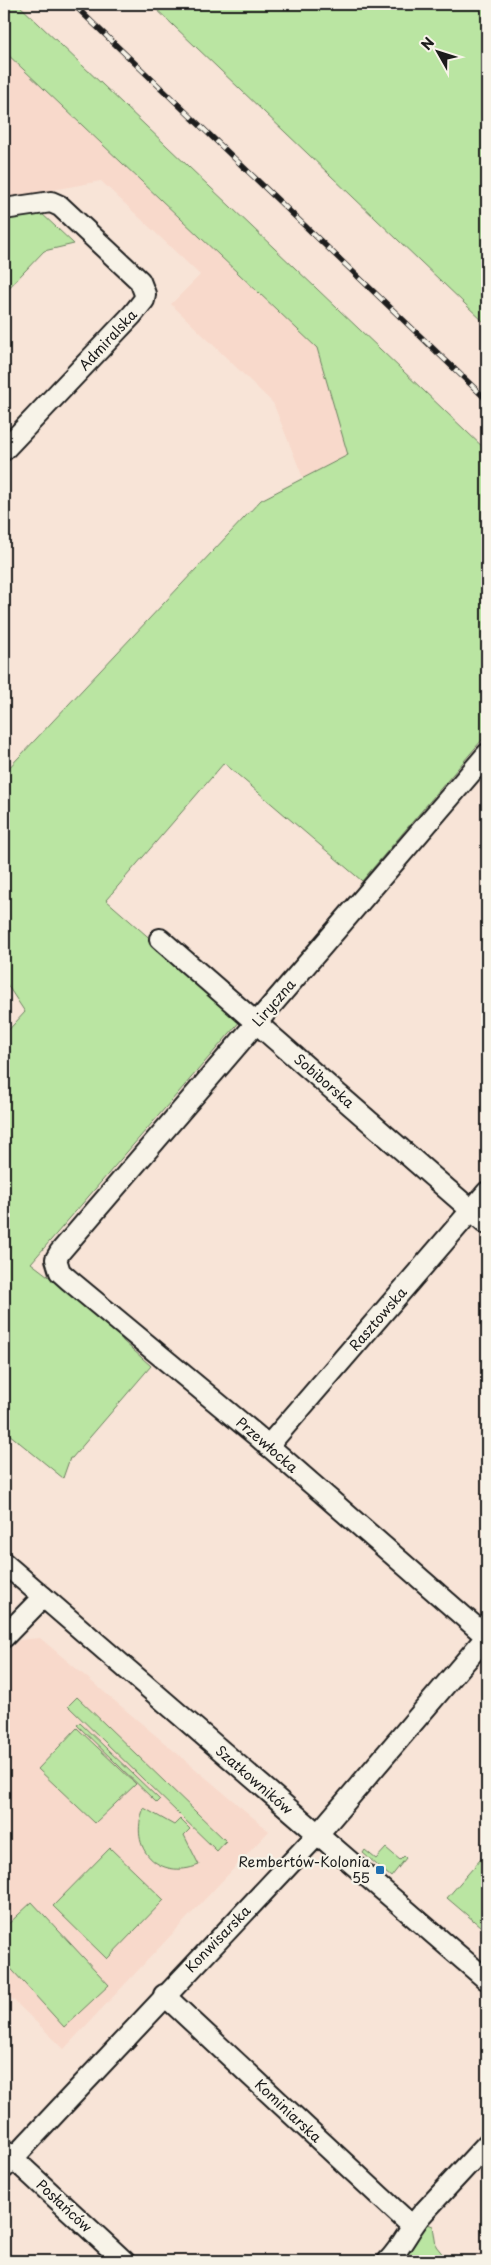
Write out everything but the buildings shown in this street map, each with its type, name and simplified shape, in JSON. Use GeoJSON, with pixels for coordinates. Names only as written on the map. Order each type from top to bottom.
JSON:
{"type":"FeatureCollection","features":[{"type":"Feature","properties":{"kind":"street","name":"Admiralska"},"geometry":{"type":"LineString","coordinates":[[4,209],[51,202],[60,206],[137,276],[145,294],[144,300],[132,315],[4,450]]}},
{"type":"Feature","properties":{"kind":"street","name":"Liryczna"},"geometry":{"type":"LineString","coordinates":[[60,1252],[487,754]]}},
{"type":"Feature","properties":{"kind":"street","name":"Sobiborska"},"geometry":{"type":"LineString","coordinates":[[160,939],[487,1224]]}},
{"type":"Feature","properties":{"kind":"street","name":"Rasztowska"},"geometry":{"type":"LineString","coordinates":[[268,1446],[487,1192]]}},
{"type":"Feature","properties":{"kind":"street","name":"Przewłocka"},"geometry":{"type":"LineString","coordinates":[[60,1252],[56,1259],[60,1272],[268,1446],[487,1637]]}},
{"type":"Feature","properties":{"kind":"street","name":"Szatkowników"},"geometry":{"type":"LineString","coordinates":[[4,1563],[487,1980]]}},
{"type":"Feature","properties":{"kind":"street"},"geometry":{"type":"LineString","coordinates":[[4,1637],[43,1597]]}},
{"type":"Feature","properties":{"kind":"street","name":"Konwisarska"},"geometry":{"type":"LineString","coordinates":[[7,2159],[318,1834],[487,1637]]}},
{"type":"Feature","properties":{"kind":"street","name":"Kominiarska"},"geometry":{"type":"LineString","coordinates":[[164,1995],[412,2226]]}},
{"type":"Feature","properties":{"kind":"street"},"geometry":{"type":"LineString","coordinates":[[388,2261],[407,2237],[412,2226],[487,2144]]}},
{"type":"Feature","properties":{"kind":"street","name":"Posłańców"},"geometry":{"type":"LineString","coordinates":[[7,2159],[124,2261]]}},
{"type":"Feature","properties":{"kind":"shaded area"},"geometry":{"type":"Polygon","coordinates":[[[4,51],[317,348],[348,455],[303,478],[273,403],[171,304],[200,275],[101,181],[4,199],[4,51]]]}},
{"type":"Feature","properties":{"kind":"shaded area"},"geometry":{"type":"Polygon","coordinates":[[[40,1638],[269,1831],[64,2049],[4,1991],[4,1655],[19,1640],[40,1638]]]}},
{"type":"Feature","properties":{"kind":"green space"},"geometry":{"type":"Polygon","coordinates":[[[4,4],[18,4],[487,451],[487,734],[362,881],[224,763],[106,900],[242,1019],[31,1263],[115,1327],[123,1341],[151,1366],[72,1458],[70,1458],[63,1478],[4,1430],[4,1035],[25,1012],[4,980],[4,773],[261,500],[348,455],[317,348],[4,51],[4,4]]]}},
{"type":"Feature","properties":{"kind":"green space"},"geometry":{"type":"Polygon","coordinates":[[[151,4],[487,4],[487,325],[151,4]]]}},
{"type":"Feature","properties":{"kind":"green space"},"geometry":{"type":"Polygon","coordinates":[[[39,211],[74,244],[44,251],[4,293],[4,216],[39,211]]]}},
{"type":"Feature","properties":{"kind":"green space"},"geometry":{"type":"Polygon","coordinates":[[[77,1697],[226,1841],[217,1851],[68,1706],[77,1697]]]}},
{"type":"Feature","properties":{"kind":"green space"},"geometry":{"type":"Polygon","coordinates":[[[80,1723],[160,1800],[157,1803],[77,1725],[80,1723]]]}},
{"type":"Feature","properties":{"kind":"green space"},"geometry":{"type":"Polygon","coordinates":[[[77,1728],[136,1784],[95,1823],[38,1769],[77,1728]]]}},
{"type":"Feature","properties":{"kind":"green space"},"geometry":{"type":"Polygon","coordinates":[[[144,1808],[174,1825],[180,1819],[190,1829],[184,1835],[199,1865],[184,1869],[171,1869],[160,1865],[150,1858],[143,1848],[140,1836],[140,1823],[144,1808]]]}},
{"type":"Feature","properties":{"kind":"green space"},"geometry":{"type":"Polygon","coordinates":[[[110,1848],[164,1900],[107,1959],[53,1906],[110,1848]]]}},
{"type":"Feature","properties":{"kind":"green space"},"geometry":{"type":"Polygon","coordinates":[[[386,1848],[400,1860],[404,1856],[406,1858],[391,1877],[363,1853],[365,1850],[376,1859],[386,1848]]]}},
{"type":"Feature","properties":{"kind":"green space"},"geometry":{"type":"Polygon","coordinates":[[[487,1852],[487,1932],[447,1898],[487,1852]]]}},
{"type":"Feature","properties":{"kind":"green space"},"geometry":{"type":"Polygon","coordinates":[[[32,1902],[109,1985],[64,2027],[4,1961],[4,1928],[32,1902]]]}},
{"type":"Feature","properties":{"kind":"green space"},"geometry":{"type":"Polygon","coordinates":[[[425,2223],[433,2226],[436,2246],[448,2261],[398,2261],[425,2223]]]}},
{"type":"Feature","properties":{"kind":"railway"},"geometry":{"type":"LineString","coordinates":[[73,4],[487,400]]}},
{"type":"Feature","properties":{"kind":"place","name":"Rembertów-Kolonia 55"},"geometry":{"type":"Point","coordinates":[380,1870]}}]}
